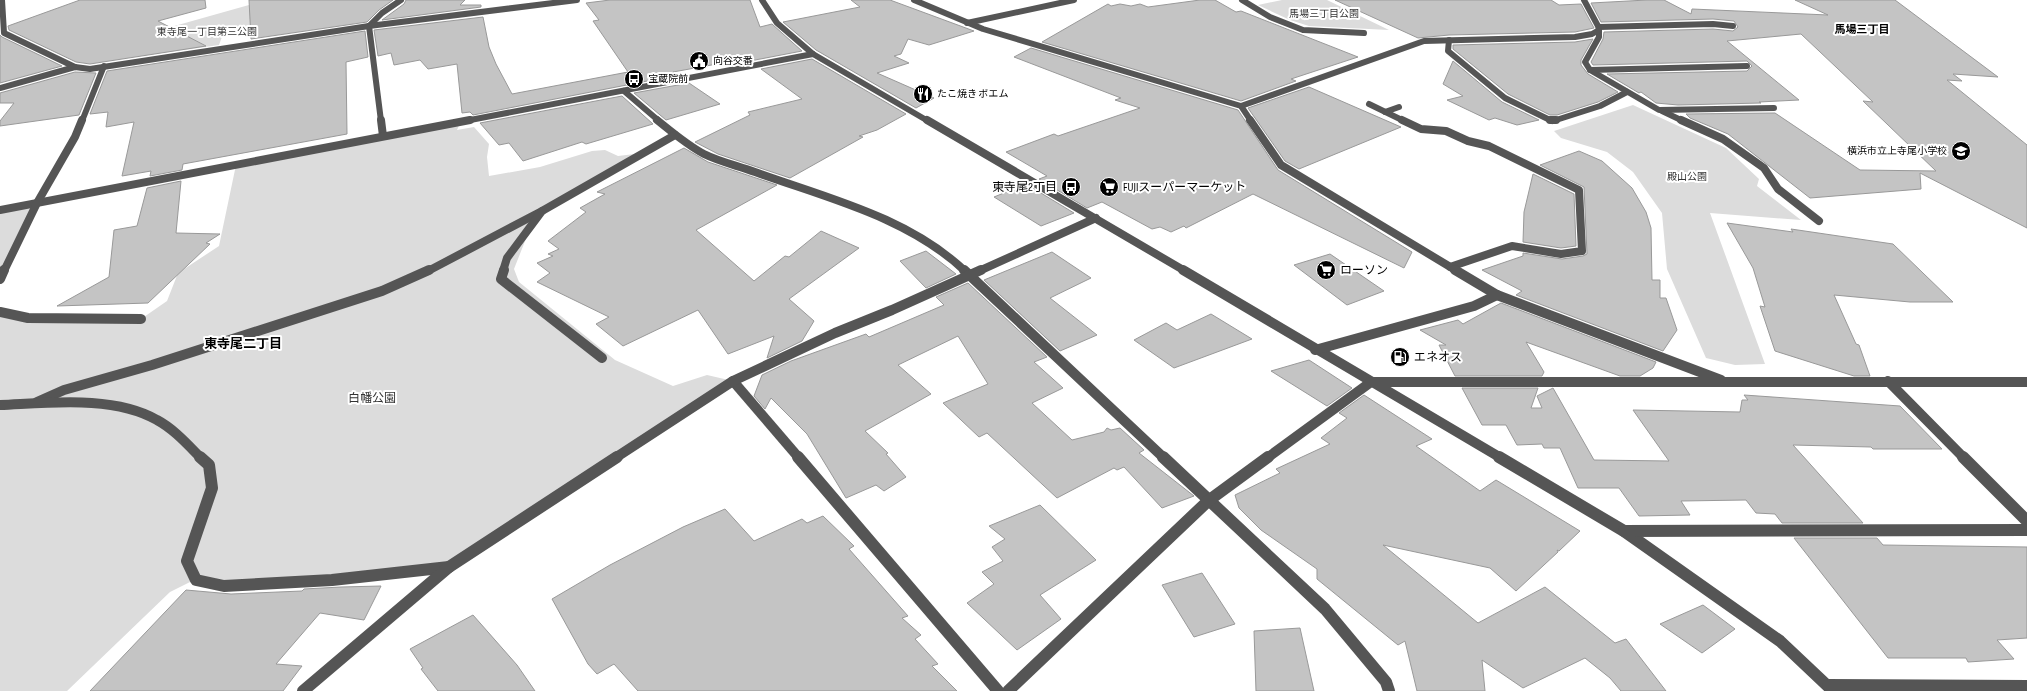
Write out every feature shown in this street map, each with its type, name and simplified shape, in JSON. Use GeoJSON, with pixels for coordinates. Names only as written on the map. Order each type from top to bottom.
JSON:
{"type":"FeatureCollection","features":[{"type":"Feature","properties":{"kind":"street"},"geometry":{"type":"LineString","coordinates":[[368,26],[382,13],[401,0]]}},
{"type":"Feature","properties":{"kind":"street"},"geometry":{"type":"LineString","coordinates":[[0,88],[75,68],[90,69],[368,26],[577,0]]}},
{"type":"Feature","properties":{"kind":"street"},"geometry":{"type":"LineString","coordinates":[[771,0],[762,1],[768,13],[787,33],[813,54],[1096,218],[1315,350],[1624,531],[1780,641],[1831,688],[2027,686]]}},
{"type":"Feature","properties":{"kind":"street"},"geometry":{"type":"LineString","coordinates":[[914,0],[983,29],[1241,106],[1389,52],[1424,41],[1575,37],[1592,34],[1599,28],[1713,24],[1733,26]]}},
{"type":"Feature","properties":{"kind":"street"},"geometry":{"type":"LineString","coordinates":[[967,23],[1074,0]]}},
{"type":"Feature","properties":{"kind":"street"},"geometry":{"type":"LineString","coordinates":[[1242,0],[1270,17],[1303,30],[1364,33]]}},
{"type":"Feature","properties":{"kind":"street"},"geometry":{"type":"LineString","coordinates":[[1584,0],[1597,21],[1599,28],[1599,37],[1585,62],[1590,70],[1659,110],[1723,140],[1764,168],[1778,189],[1819,221]]}},
{"type":"Feature","properties":{"kind":"street"},"geometry":{"type":"LineString","coordinates":[[3,1],[4,33],[75,68]]}},
{"type":"Feature","properties":{"kind":"street"},"geometry":{"type":"LineString","coordinates":[[368,26],[383,136]]}},
{"type":"Feature","properties":{"kind":"street"},"geometry":{"type":"LineString","coordinates":[[1449,40],[1448,51],[1505,98],[1552,121],[1600,108],[1613,102],[1627,92]]}},
{"type":"Feature","properties":{"kind":"street"},"geometry":{"type":"LineString","coordinates":[[0,210],[813,54]]}},
{"type":"Feature","properties":{"kind":"street"},"geometry":{"type":"LineString","coordinates":[[0,279],[37,203],[75,137],[104,66]]}},
{"type":"Feature","properties":{"kind":"street"},"geometry":{"type":"LineString","coordinates":[[1590,70],[1747,66]]}},
{"type":"Feature","properties":{"kind":"street"},"geometry":{"type":"LineString","coordinates":[[624,91],[675,135],[704,154],[873,214],[921,237],[950,256],[1324,609],[1386,682],[1389,691]]}},
{"type":"Feature","properties":{"kind":"street"},"geometry":{"type":"LineString","coordinates":[[1369,104],[1422,129],[1446,131],[1468,141],[1489,146],[1579,190],[1582,251],[1561,254],[1512,246],[1450,267]]}},
{"type":"Feature","properties":{"kind":"street"},"geometry":{"type":"LineString","coordinates":[[1241,106],[1280,165],[1497,294],[1726,382]]}},
{"type":"Feature","properties":{"kind":"street"},"geometry":{"type":"LineString","coordinates":[[1385,112],[1399,107]]}},
{"type":"Feature","properties":{"kind":"street"},"geometry":{"type":"LineString","coordinates":[[1659,110],[1774,108]]}},
{"type":"Feature","properties":{"kind":"street"},"geometry":{"type":"LineString","coordinates":[[33,404],[64,390],[159,363],[382,291],[412,279],[542,211],[675,135]]}},
{"type":"Feature","properties":{"kind":"street"},"geometry":{"type":"LineString","coordinates":[[542,211],[507,258],[501,279],[602,358]]}},
{"type":"Feature","properties":{"kind":"street"},"geometry":{"type":"LineString","coordinates":[[303,691],[449,567],[732,381],[835,333],[892,310],[1096,218]]}},
{"type":"Feature","properties":{"kind":"street"},"geometry":{"type":"LineString","coordinates":[[1315,350],[1474,306],[1497,294]]}},
{"type":"Feature","properties":{"kind":"street"},"geometry":{"type":"LineString","coordinates":[[0,312],[28,318],[141,320]]}},
{"type":"Feature","properties":{"kind":"street"},"geometry":{"type":"LineString","coordinates":[[732,381],[998,691]]}},
{"type":"Feature","properties":{"kind":"street"},"geometry":{"type":"LineString","coordinates":[[1888,381],[2027,521]]}},
{"type":"Feature","properties":{"kind":"street"},"geometry":{"type":"LineString","coordinates":[[1008,691],[1208,501],[1371,382],[2027,382]]}},
{"type":"Feature","properties":{"kind":"street"},"geometry":{"type":"LineString","coordinates":[[0,405],[81,404],[132,409],[158,420],[209,465],[212,488],[187,561],[196,580],[224,586],[332,580],[449,567]]}},
{"type":"Feature","properties":{"kind":"street"},"geometry":{"type":"LineString","coordinates":[[1624,531],[2027,530]]}},
{"type":"Feature","properties":{"kind":"green space","name":"馬場三丁目公園"},"geometry":{"type":"Polygon","coordinates":[[[1282,0],[1327,0],[1389,30],[1309,26],[1290,20],[1258,5],[1282,0]]]}},
{"type":"Feature","properties":{"kind":"green space","name":"東寺尾一丁目第三公園"},"geometry":{"type":"Polygon","coordinates":[[[260,2],[305,20],[223,34],[219,45],[91,63],[107,45],[260,2]]]}},
{"type":"Feature","properties":{"kind":"green space","name":"殿山公園"},"geometry":{"type":"Polygon","coordinates":[[[1633,105],[1726,148],[1759,179],[1757,186],[1801,220],[1710,213],[1765,364],[1735,365],[1706,358],[1667,269],[1662,213],[1633,172],[1607,152],[1561,138],[1554,131],[1633,105]]]}},
{"type":"Feature","properties":{"kind":"green space","name":"白幡公園"},"geometry":{"type":"Polygon","coordinates":[[[461,121],[457,130],[474,127],[489,144],[487,157],[489,176],[540,167],[592,151],[605,150],[618,156],[643,153],[542,211],[531,226],[514,269],[519,282],[615,360],[673,386],[707,375],[733,381],[449,567],[224,586],[196,579],[170,592],[67,691],[0,691],[0,312],[141,319],[167,301],[178,273],[219,246],[236,165],[461,121]]]}},
{"type":"Feature","properties":{"kind":"green space"},"geometry":{"type":"Polygon","coordinates":[[[37,203],[0,279],[0,210],[37,203]]]}},
{"type":"Feature","properties":{"kind":"building"},"geometry":{"type":"Polygon","coordinates":[[[80,0],[205,0],[206,8],[158,21],[206,46],[90,64],[76,62],[9,30],[8,26],[80,0]]]}},
{"type":"Feature","properties":{"kind":"building"},"geometry":{"type":"Polygon","coordinates":[[[249,0],[393,0],[379,10],[367,22],[251,39],[249,0]]]}},
{"type":"Feature","properties":{"kind":"building"},"geometry":{"type":"Polygon","coordinates":[[[406,0],[465,0],[460,5],[481,5],[481,7],[382,20],[404,4],[406,0]]]}},
{"type":"Feature","properties":{"kind":"building"},"geometry":{"type":"Polygon","coordinates":[[[610,0],[750,0],[760,27],[772,24],[802,51],[750,61],[739,60],[673,72],[678,75],[473,115],[470,112],[462,113],[457,64],[428,69],[420,60],[394,65],[391,53],[378,56],[374,30],[483,17],[489,47],[512,94],[628,72],[593,21],[599,20],[586,3],[610,0]]]}},
{"type":"Feature","properties":{"kind":"building"},"geometry":{"type":"Polygon","coordinates":[[[851,0],[890,0],[974,31],[929,45],[908,39],[901,54],[894,56],[909,63],[877,73],[934,98],[916,108],[816,50],[783,22],[860,7],[851,0]]]}},
{"type":"Feature","properties":{"kind":"building"},"geometry":{"type":"Polygon","coordinates":[[[1200,0],[1215,0],[1236,12],[1241,11],[1358,57],[1291,79],[1296,81],[1241,101],[1042,42],[1108,4],[1111,6],[1120,4],[1131,6],[1140,4],[1148,7],[1200,0]]]}},
{"type":"Feature","properties":{"kind":"building"},"geometry":{"type":"Polygon","coordinates":[[[1335,0],[1551,0],[1559,5],[1581,4],[1594,28],[1575,32],[1449,35],[1418,38],[1335,0]]]}},
{"type":"Feature","properties":{"kind":"building"},"geometry":{"type":"Polygon","coordinates":[[[1664,0],[1691,14],[1692,9],[1828,15],[1795,0],[1895,0],[1998,77],[1953,74],[1962,81],[1947,80],[2027,145],[2027,228],[1920,173],[1921,189],[1810,198],[1728,134],[1690,118],[1686,114],[1775,113],[1860,170],[1936,171],[1863,101],[1873,102],[1801,34],[1727,41],[1799,100],[1759,102],[1761,103],[1678,105],[1656,103],[1641,92],[1639,93],[1607,74],[1747,71],[1752,66],[1747,61],[1593,65],[1591,62],[1603,39],[1604,32],[1713,29],[1733,31],[1738,27],[1734,21],[1713,19],[1601,22],[1591,3],[1664,0]]]}},
{"type":"Feature","properties":{"kind":"building"},"geometry":{"type":"Polygon","coordinates":[[[365,31],[368,57],[346,62],[347,134],[183,164],[182,170],[150,176],[151,171],[122,176],[134,122],[106,127],[108,112],[90,114],[107,71],[365,31]]]}},
{"type":"Feature","properties":{"kind":"building"},"geometry":{"type":"Polygon","coordinates":[[[0,35],[2,37],[62,66],[0,83],[0,35]]]}},
{"type":"Feature","properties":{"kind":"building"},"geometry":{"type":"Polygon","coordinates":[[[1593,39],[1581,60],[1581,65],[1588,74],[1618,92],[1598,102],[1557,115],[1550,115],[1508,94],[1453,49],[1453,45],[1575,42],[1593,39]]]}},
{"type":"Feature","properties":{"kind":"building"},"geometry":{"type":"Polygon","coordinates":[[[1031,48],[1238,110],[1278,170],[1412,252],[1404,268],[1253,194],[1186,228],[1184,226],[1171,232],[1160,227],[1152,229],[1102,202],[1087,208],[1039,179],[1047,176],[1006,152],[1054,134],[1058,136],[1140,108],[1115,100],[1121,98],[1014,57],[1031,48]]]}},
{"type":"Feature","properties":{"kind":"building"},"geometry":{"type":"Polygon","coordinates":[[[812,59],[906,114],[877,130],[859,136],[863,137],[790,178],[718,154],[695,142],[750,115],[748,112],[802,99],[761,69],[812,59]]]}},
{"type":"Feature","properties":{"kind":"building"},"geometry":{"type":"Polygon","coordinates":[[[1453,61],[1502,102],[1539,120],[1517,125],[1495,118],[1489,120],[1447,100],[1463,96],[1443,84],[1453,61]]]}},
{"type":"Feature","properties":{"kind":"building"},"geometry":{"type":"Polygon","coordinates":[[[75,72],[96,73],[79,115],[0,126],[0,121],[14,103],[0,103],[0,93],[75,72]]]}},
{"type":"Feature","properties":{"kind":"building"},"geometry":{"type":"Polygon","coordinates":[[[689,83],[720,104],[666,120],[634,93],[689,83]]]}},
{"type":"Feature","properties":{"kind":"building"},"geometry":{"type":"Polygon","coordinates":[[[1309,87],[1401,127],[1299,169],[1285,161],[1248,108],[1309,87]]]}},
{"type":"Feature","properties":{"kind":"building"},"geometry":{"type":"Polygon","coordinates":[[[622,96],[653,124],[586,144],[582,142],[523,161],[509,143],[499,145],[480,123],[622,96]]]}},
{"type":"Feature","properties":{"kind":"building"},"geometry":{"type":"Polygon","coordinates":[[[684,148],[708,162],[777,185],[696,230],[754,281],[785,256],[789,257],[821,231],[859,248],[789,299],[814,321],[802,341],[767,358],[774,336],[728,354],[698,310],[623,346],[596,324],[609,317],[537,282],[550,273],[537,263],[553,256],[548,254],[559,249],[548,241],[586,212],[580,208],[605,194],[597,192],[684,148]]]}},
{"type":"Feature","properties":{"kind":"building"},"geometry":{"type":"Polygon","coordinates":[[[1579,151],[1602,161],[1632,188],[1646,212],[1651,228],[1652,280],[1660,280],[1660,298],[1666,298],[1677,330],[1663,351],[1516,295],[1522,291],[1482,270],[1523,256],[1523,253],[1562,259],[1587,254],[1584,187],[1540,165],[1579,151]]]}},
{"type":"Feature","properties":{"kind":"building"},"geometry":{"type":"Polygon","coordinates":[[[1533,174],[1574,194],[1576,246],[1561,248],[1523,242],[1524,212],[1533,174]]]}},
{"type":"Feature","properties":{"kind":"building"},"geometry":{"type":"Polygon","coordinates":[[[181,181],[176,233],[220,234],[206,243],[210,244],[148,303],[57,306],[109,277],[114,230],[137,226],[147,188],[181,181]]]}},
{"type":"Feature","properties":{"kind":"building"},"geometry":{"type":"Polygon","coordinates":[[[1026,184],[1074,213],[1041,226],[994,197],[1026,184]]]}},
{"type":"Feature","properties":{"kind":"building"},"geometry":{"type":"Polygon","coordinates":[[[1727,223],[1793,232],[1791,229],[1893,244],[1953,302],[1910,302],[1834,295],[1856,344],[1859,345],[1870,376],[1854,376],[1775,351],[1760,306],[1765,307],[1753,268],[1727,223]]]}},
{"type":"Feature","properties":{"kind":"building"},"geometry":{"type":"Polygon","coordinates":[[[926,251],[956,274],[926,288],[900,261],[926,251]]]}},
{"type":"Feature","properties":{"kind":"building"},"geometry":{"type":"Polygon","coordinates":[[[1052,252],[1091,278],[1050,298],[1097,335],[1060,351],[984,280],[1052,252]]]}},
{"type":"Feature","properties":{"kind":"building"},"geometry":{"type":"Polygon","coordinates":[[[1330,254],[1384,291],[1347,305],[1294,265],[1330,254]]]}},
{"type":"Feature","properties":{"kind":"building"},"geometry":{"type":"Polygon","coordinates":[[[968,283],[1047,357],[1034,362],[1063,388],[1032,403],[1072,440],[1104,432],[1107,428],[1111,430],[1120,428],[1144,450],[1139,453],[1194,496],[1162,508],[1124,467],[1117,470],[1114,468],[1057,498],[987,433],[979,437],[943,403],[988,384],[958,336],[898,365],[931,394],[865,431],[888,453],[886,454],[906,477],[884,491],[876,485],[846,498],[807,434],[771,398],[765,409],[754,396],[762,375],[791,361],[866,334],[869,337],[944,305],[936,297],[968,283]]]}},
{"type":"Feature","properties":{"kind":"building"},"geometry":{"type":"Polygon","coordinates":[[[1501,303],[1656,362],[1653,368],[1640,376],[1620,376],[1526,342],[1544,372],[1542,376],[1455,376],[1439,345],[1446,345],[1420,330],[1458,320],[1463,324],[1501,303]]]}},
{"type":"Feature","properties":{"kind":"building"},"geometry":{"type":"Polygon","coordinates":[[[1211,314],[1252,339],[1174,368],[1134,340],[1166,323],[1177,330],[1211,314]]]}},
{"type":"Feature","properties":{"kind":"building"},"geometry":{"type":"Polygon","coordinates":[[[1309,360],[1352,388],[1327,406],[1271,371],[1309,360]]]}},
{"type":"Feature","properties":{"kind":"building"},"geometry":{"type":"Polygon","coordinates":[[[1462,388],[1538,388],[1531,408],[1542,408],[1537,396],[1553,388],[1594,460],[1669,461],[1633,410],[1740,412],[1742,400],[1748,400],[1744,395],[1900,406],[1942,449],[1873,449],[1871,447],[1793,445],[1863,523],[1782,523],[1775,514],[1756,513],[1746,500],[1681,501],[1690,515],[1639,516],[1619,488],[1578,488],[1560,448],[1544,448],[1542,444],[1517,445],[1506,425],[1482,425],[1462,388]]]}},
{"type":"Feature","properties":{"kind":"building"},"geometry":{"type":"Polygon","coordinates":[[[1364,395],[1432,439],[1416,446],[1480,491],[1496,480],[1580,531],[1559,551],[1557,550],[1558,552],[1516,591],[1490,568],[1383,545],[1478,623],[1545,587],[1615,643],[1626,639],[1666,691],[1621,691],[1610,678],[1585,658],[1523,688],[1482,660],[1485,691],[1417,691],[1405,641],[1398,645],[1317,579],[1317,569],[1261,530],[1239,508],[1235,495],[1280,473],[1276,469],[1330,444],[1321,438],[1347,418],[1339,413],[1364,395]]]}},
{"type":"Feature","properties":{"kind":"building"},"geometry":{"type":"Polygon","coordinates":[[[1040,505],[1096,560],[1040,595],[1061,619],[1017,650],[967,603],[994,584],[982,572],[1003,561],[992,547],[1005,539],[989,526],[1040,505]]]}},
{"type":"Feature","properties":{"kind":"building"},"geometry":{"type":"Polygon","coordinates":[[[725,509],[754,541],[802,519],[807,523],[823,516],[854,546],[849,549],[908,616],[902,618],[921,635],[915,639],[938,664],[932,666],[957,691],[638,691],[614,664],[597,674],[588,664],[552,599],[610,565],[683,527],[725,509]]]}},
{"type":"Feature","properties":{"kind":"building"},"geometry":{"type":"Polygon","coordinates":[[[1794,538],[1877,538],[1883,545],[2027,547],[2027,638],[1997,640],[2014,659],[1968,662],[1966,658],[1888,658],[1794,538]]]}},
{"type":"Feature","properties":{"kind":"building"},"geometry":{"type":"Polygon","coordinates":[[[1202,573],[1235,624],[1194,637],[1162,585],[1202,573]]]}},
{"type":"Feature","properties":{"kind":"building"},"geometry":{"type":"Polygon","coordinates":[[[381,586],[364,620],[320,613],[276,664],[302,666],[283,691],[90,691],[186,590],[231,594],[381,586]]]}},
{"type":"Feature","properties":{"kind":"building"},"geometry":{"type":"Polygon","coordinates":[[[1703,605],[1735,629],[1702,653],[1660,624],[1703,605]]]}},
{"type":"Feature","properties":{"kind":"building"},"geometry":{"type":"Polygon","coordinates":[[[473,615],[517,665],[535,691],[438,691],[421,669],[423,668],[410,649],[473,615]]]}},
{"type":"Feature","properties":{"kind":"building"},"geometry":{"type":"Polygon","coordinates":[[[1300,628],[1314,691],[1256,691],[1254,631],[1300,628]]]}},
{"type":"Feature","properties":{"kind":"place","name":"向谷交番"},"geometry":{"type":"Point","coordinates":[699,61]}},
{"type":"Feature","properties":{"kind":"place","name":"宝蔵院前"},"geometry":{"type":"Point","coordinates":[634,79]}},
{"type":"Feature","properties":{"kind":"place","name":"たこ焼き ポエム"},"geometry":{"type":"Point","coordinates":[923,94]}},
{"type":"Feature","properties":{"kind":"place","name":"横浜市立上寺尾小学校"},"geometry":{"type":"Point","coordinates":[1961,151]}},
{"type":"Feature","properties":{"kind":"place","name":"東寺尾2丁目"},"geometry":{"type":"Point","coordinates":[1071,187]}},
{"type":"Feature","properties":{"kind":"place","name":"FUJIスーパーマーケット"},"geometry":{"type":"Point","coordinates":[1109,187]}},
{"type":"Feature","properties":{"kind":"place","name":"ローソン"},"geometry":{"type":"Point","coordinates":[1326,270]}},
{"type":"Feature","properties":{"kind":"place","name":"エネオス"},"geometry":{"type":"Point","coordinates":[1400,357]}},
{"type":"Feature","properties":{"kind":"district","name":"馬場三丁目"},"geometry":{"type":"Point","coordinates":[1862,29]}},
{"type":"Feature","properties":{"kind":"district","name":"東寺尾二丁目"},"geometry":{"type":"Point","coordinates":[243,344]}}]}
